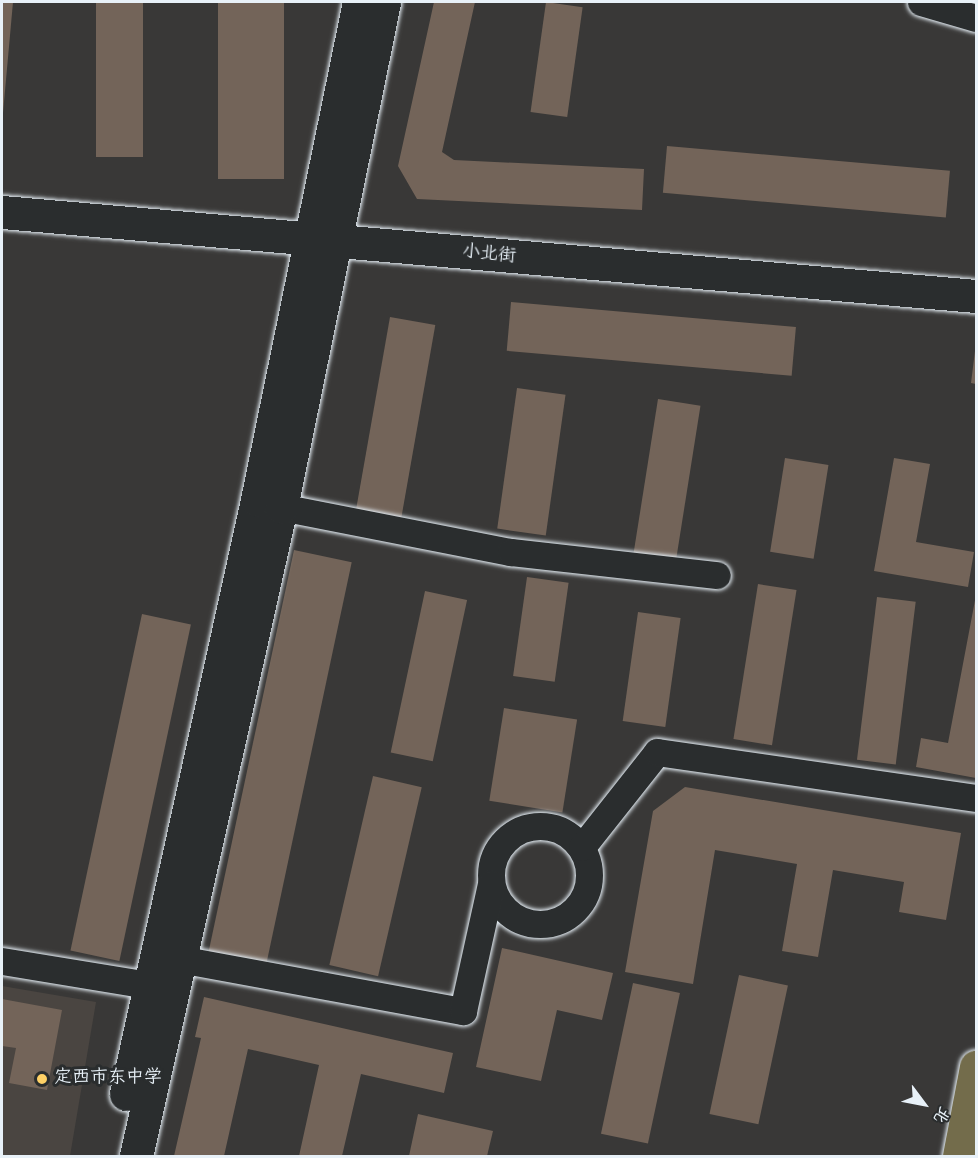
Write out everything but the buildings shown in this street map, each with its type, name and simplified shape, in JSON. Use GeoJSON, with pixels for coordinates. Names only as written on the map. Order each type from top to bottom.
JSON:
{"type":"FeatureCollection","features":[{"type":"Feature","properties":{"kind":"main road"},"geometry":{"type":"LineString","coordinates":[[959,1156],[976,1067]]}},
{"type":"Feature","properties":{"kind":"street"},"geometry":{"type":"LineString","coordinates":[[136,1156],[281,507],[359,2]]}},
{"type":"Feature","properties":{"kind":"street"},"geometry":{"type":"LineString","coordinates":[[113,1156],[148,986],[257,500],[384,2]]}},
{"type":"Feature","properties":{"kind":"street"},"geometry":{"type":"LineString","coordinates":[[921,2],[976,18]]}},
{"type":"Feature","properties":{"kind":"street","name":"小北街"},"geometry":{"type":"LineString","coordinates":[[2,212],[976,296]]}},
{"type":"Feature","properties":{"kind":"street"},"geometry":{"type":"LineString","coordinates":[[281,507],[511,552],[717,575]]}},
{"type":"Feature","properties":{"kind":"street"},"geometry":{"type":"LineString","coordinates":[[582,848],[657,752],[976,798]]}},
{"type":"Feature","properties":{"kind":"street"},"geometry":{"type":"LineString","coordinates":[[179,959],[464,1011],[491,884],[491,864],[499,846],[513,833],[531,826],[550,826],[568,834],[582,848],[589,866],[589,885],[581,903],[558,921],[530,924],[512,916],[498,902],[491,884]]}},
{"type":"Feature","properties":{"kind":"street"},"geometry":{"type":"LineString","coordinates":[[2,961],[148,986]]}},
{"type":"Feature","properties":{"kind":"shaded area","name":"定西市东中学"},"geometry":{"type":"Polygon","coordinates":[[[2,986],[96,1002],[70,1156],[2,1156],[2,986]]]}},
{"type":"Feature","properties":{"kind":"place","name":"定西市东中学"},"geometry":{"type":"Point","coordinates":[42,1079]}}]}
